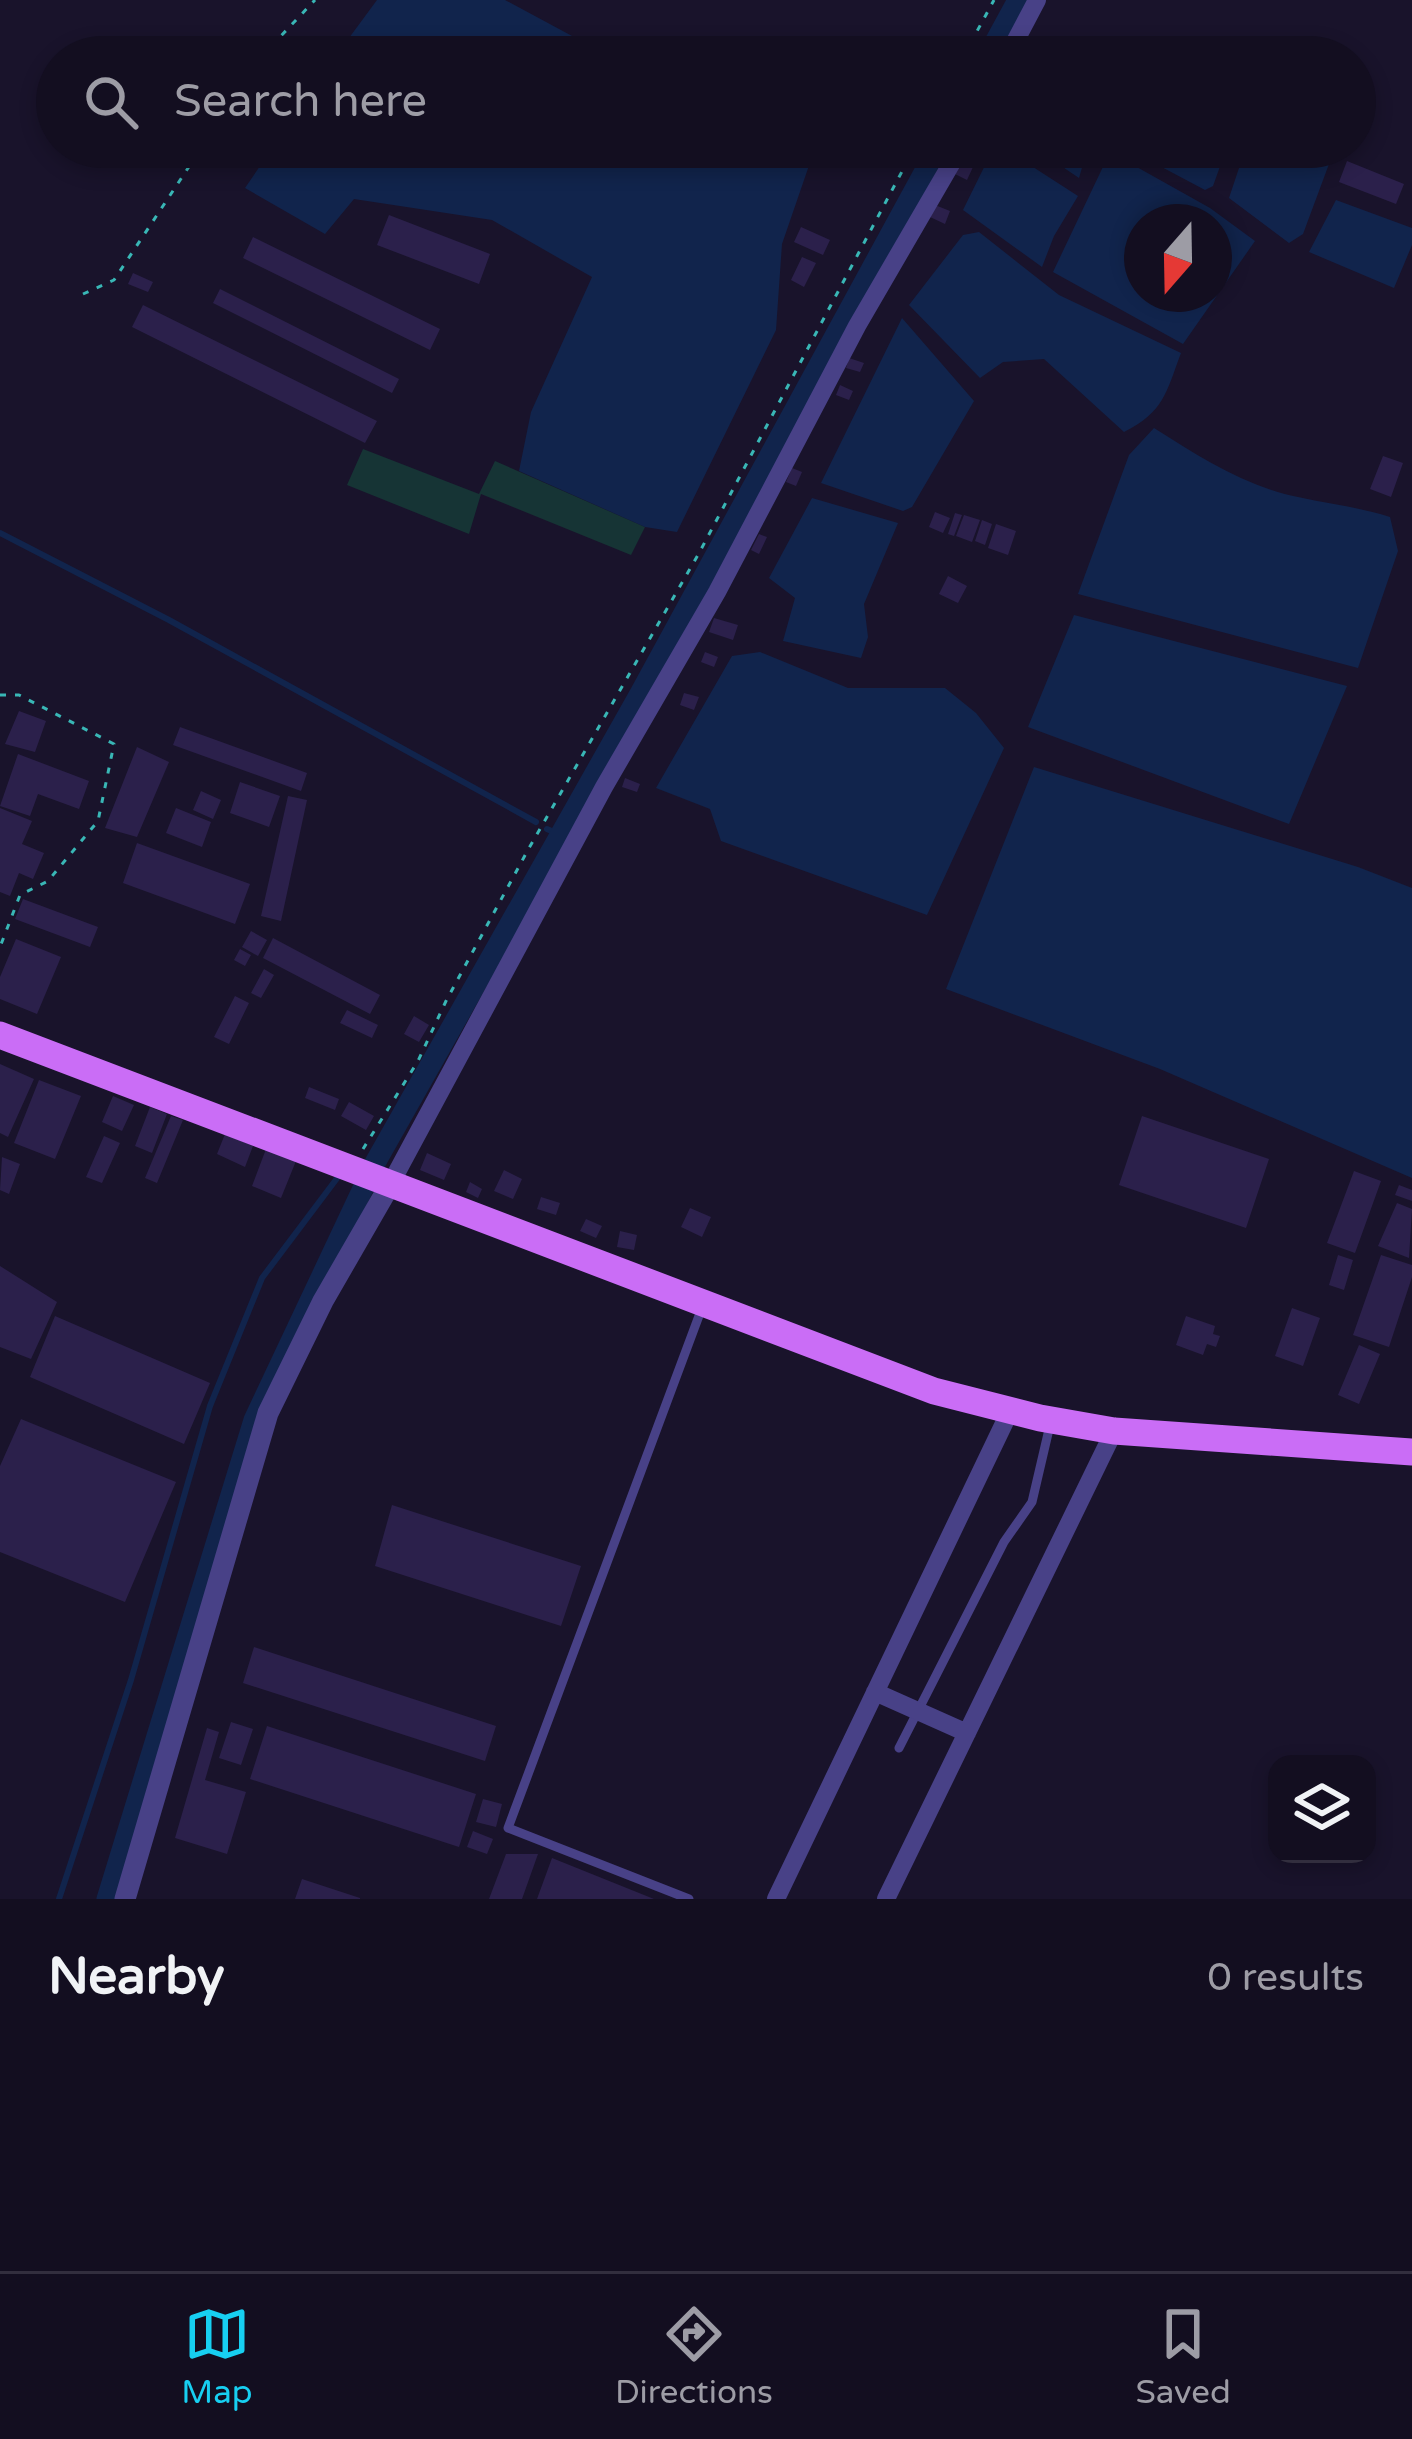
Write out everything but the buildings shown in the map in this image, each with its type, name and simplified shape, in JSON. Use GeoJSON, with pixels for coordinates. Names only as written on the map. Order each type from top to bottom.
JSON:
{"type":"FeatureCollection","features":[{"type":"Feature","properties":{"kind":"main road"},"geometry":{"type":"LineString","coordinates":[[0,1035],[934,1391],[1114,1431],[1412,1451]]}},
{"type":"Feature","properties":{"kind":"street"},"geometry":{"type":"LineString","coordinates":[[1018,36],[1037,0]]}},
{"type":"Feature","properties":{"kind":"street"},"geometry":{"type":"LineString","coordinates":[[125,1899],[268,1412],[322,1301],[367,1174],[604,787],[717,592],[856,326],[950,168]]}},
{"type":"Feature","properties":{"kind":"street"},"geometry":{"type":"LineString","coordinates":[[776,1899],[1010,1411]]}},
{"type":"Feature","properties":{"kind":"street"},"geometry":{"type":"LineString","coordinates":[[886,1899],[1114,1431]]}},
{"type":"Feature","properties":{"kind":"street"},"geometry":{"type":"LineString","coordinates":[[875,1692],[967,1732]]}},
{"type":"Feature","properties":{"kind":"lane"},"geometry":{"type":"LineString","coordinates":[[689,1899],[508,1828],[704,1305]]}},
{"type":"Feature","properties":{"kind":"lane"},"geometry":{"type":"LineString","coordinates":[[899,1748],[1004,1542],[1032,1502],[1052,1420]]}},
{"type":"Feature","properties":{"kind":"path"},"geometry":{"type":"LineString","coordinates":[[282,36],[315,0]]}},
{"type":"Feature","properties":{"kind":"path"},"geometry":{"type":"LineString","coordinates":[[974,36],[994,0]]}},
{"type":"Feature","properties":{"kind":"path"},"geometry":{"type":"LineString","coordinates":[[83,293],[114,280],[188,168]]}},
{"type":"Feature","properties":{"kind":"path"},"geometry":{"type":"LineString","coordinates":[[367,1174],[363,1149],[418,1061],[497,905],[698,555],[904,168]]}},
{"type":"Feature","properties":{"kind":"path"},"geometry":{"type":"LineString","coordinates":[[0,694],[19,695],[114,744],[98,821],[48,881],[20,895],[0,947]]}},
{"type":"Feature","properties":{"kind":"green space"},"geometry":{"type":"Polygon","coordinates":[[[363,449],[479,494],[495,461],[645,527],[631,555],[481,494],[469,534],[347,485],[363,449]]]}},
{"type":"Feature","properties":{"kind":"water"},"geometry":{"type":"Polygon","coordinates":[[[377,0],[505,0],[572,36],[350,36],[377,0]]]}},
{"type":"Feature","properties":{"kind":"water"},"geometry":{"type":"Polygon","coordinates":[[[259,168],[808,168],[782,244],[776,330],[677,532],[645,527],[519,471],[531,412],[592,277],[492,220],[354,199],[325,234],[245,188],[259,168]]]}},
{"type":"Feature","properties":{"kind":"water"},"geometry":{"type":"Polygon","coordinates":[[[984,168],[1035,168],[1078,196],[1042,267],[963,210],[984,168]]]}},
{"type":"Feature","properties":{"kind":"water"},"geometry":{"type":"Polygon","coordinates":[[[1102,168],[1139,168],[1203,204],[1124,204],[1124,311],[1053,272],[1102,168]]]}},
{"type":"Feature","properties":{"kind":"water"},"geometry":{"type":"Polygon","coordinates":[[[1164,168],[1219,168],[1213,186],[1205,190],[1164,168]]]}},
{"type":"Feature","properties":{"kind":"water"},"geometry":{"type":"Polygon","coordinates":[[[1239,168],[1328,168],[1303,234],[1289,243],[1229,198],[1239,168]]]}},
{"type":"Feature","properties":{"kind":"water"},"geometry":{"type":"Polygon","coordinates":[[[1336,200],[1412,228],[1412,245],[1394,288],[1309,252],[1336,200]]]}},
{"type":"Feature","properties":{"kind":"water"},"geometry":{"type":"Polygon","coordinates":[[[1232,224],[1255,241],[1232,274],[1232,224]]]}},
{"type":"Feature","properties":{"kind":"water"},"geometry":{"type":"Polygon","coordinates":[[[979,232],[1059,295],[1181,353],[1162,400],[1148,417],[1124,432],[1044,359],[1003,362],[980,378],[909,305],[963,235],[979,232]]]}},
{"type":"Feature","properties":{"kind":"water"},"geometry":{"type":"Polygon","coordinates":[[[1125,312],[1205,312],[1183,344],[1125,312]]]}},
{"type":"Feature","properties":{"kind":"water"},"geometry":{"type":"Polygon","coordinates":[[[902,318],[974,401],[912,507],[903,511],[821,483],[902,318]]]}},
{"type":"Feature","properties":{"kind":"water"},"geometry":{"type":"Polygon","coordinates":[[[1154,428],[1259,486],[1390,517],[1398,551],[1358,668],[1078,594],[1129,455],[1154,428]]]}},
{"type":"Feature","properties":{"kind":"water"},"geometry":{"type":"Polygon","coordinates":[[[812,498],[898,523],[864,604],[868,637],[861,658],[783,641],[795,598],[769,578],[812,498]]]}},
{"type":"Feature","properties":{"kind":"water"},"geometry":{"type":"Polygon","coordinates":[[[1074,615],[1347,686],[1289,824],[1028,727],[1074,615]]]}},
{"type":"Feature","properties":{"kind":"water"},"geometry":{"type":"Polygon","coordinates":[[[760,652],[848,688],[945,688],[976,713],[1004,748],[927,915],[721,841],[710,809],[656,788],[732,656],[760,652]]]}},
{"type":"Feature","properties":{"kind":"water"},"geometry":{"type":"Polygon","coordinates":[[[1034,767],[1412,888],[1412,1178],[1160,1069],[946,989],[1034,767]]]}},
{"type":"Feature","properties":{"kind":"waterway"},"geometry":{"type":"LineString","coordinates":[[998,36],[1018,0]]}},
{"type":"Feature","properties":{"kind":"waterway"},"geometry":{"type":"LineString","coordinates":[[107,1899],[254,1420],[375,1163],[641,692],[927,168]]}},
{"type":"Feature","properties":{"kind":"waterway"},"geometry":{"type":"LineString","coordinates":[[0,533],[169,620],[536,822]]}},
{"type":"Feature","properties":{"kind":"waterway"},"geometry":{"type":"LineString","coordinates":[[547,829],[560,835]]}},
{"type":"Feature","properties":{"kind":"waterway"},"geometry":{"type":"LineString","coordinates":[[59,1899],[131,1680],[210,1406],[262,1278],[341,1173]]}}]}
